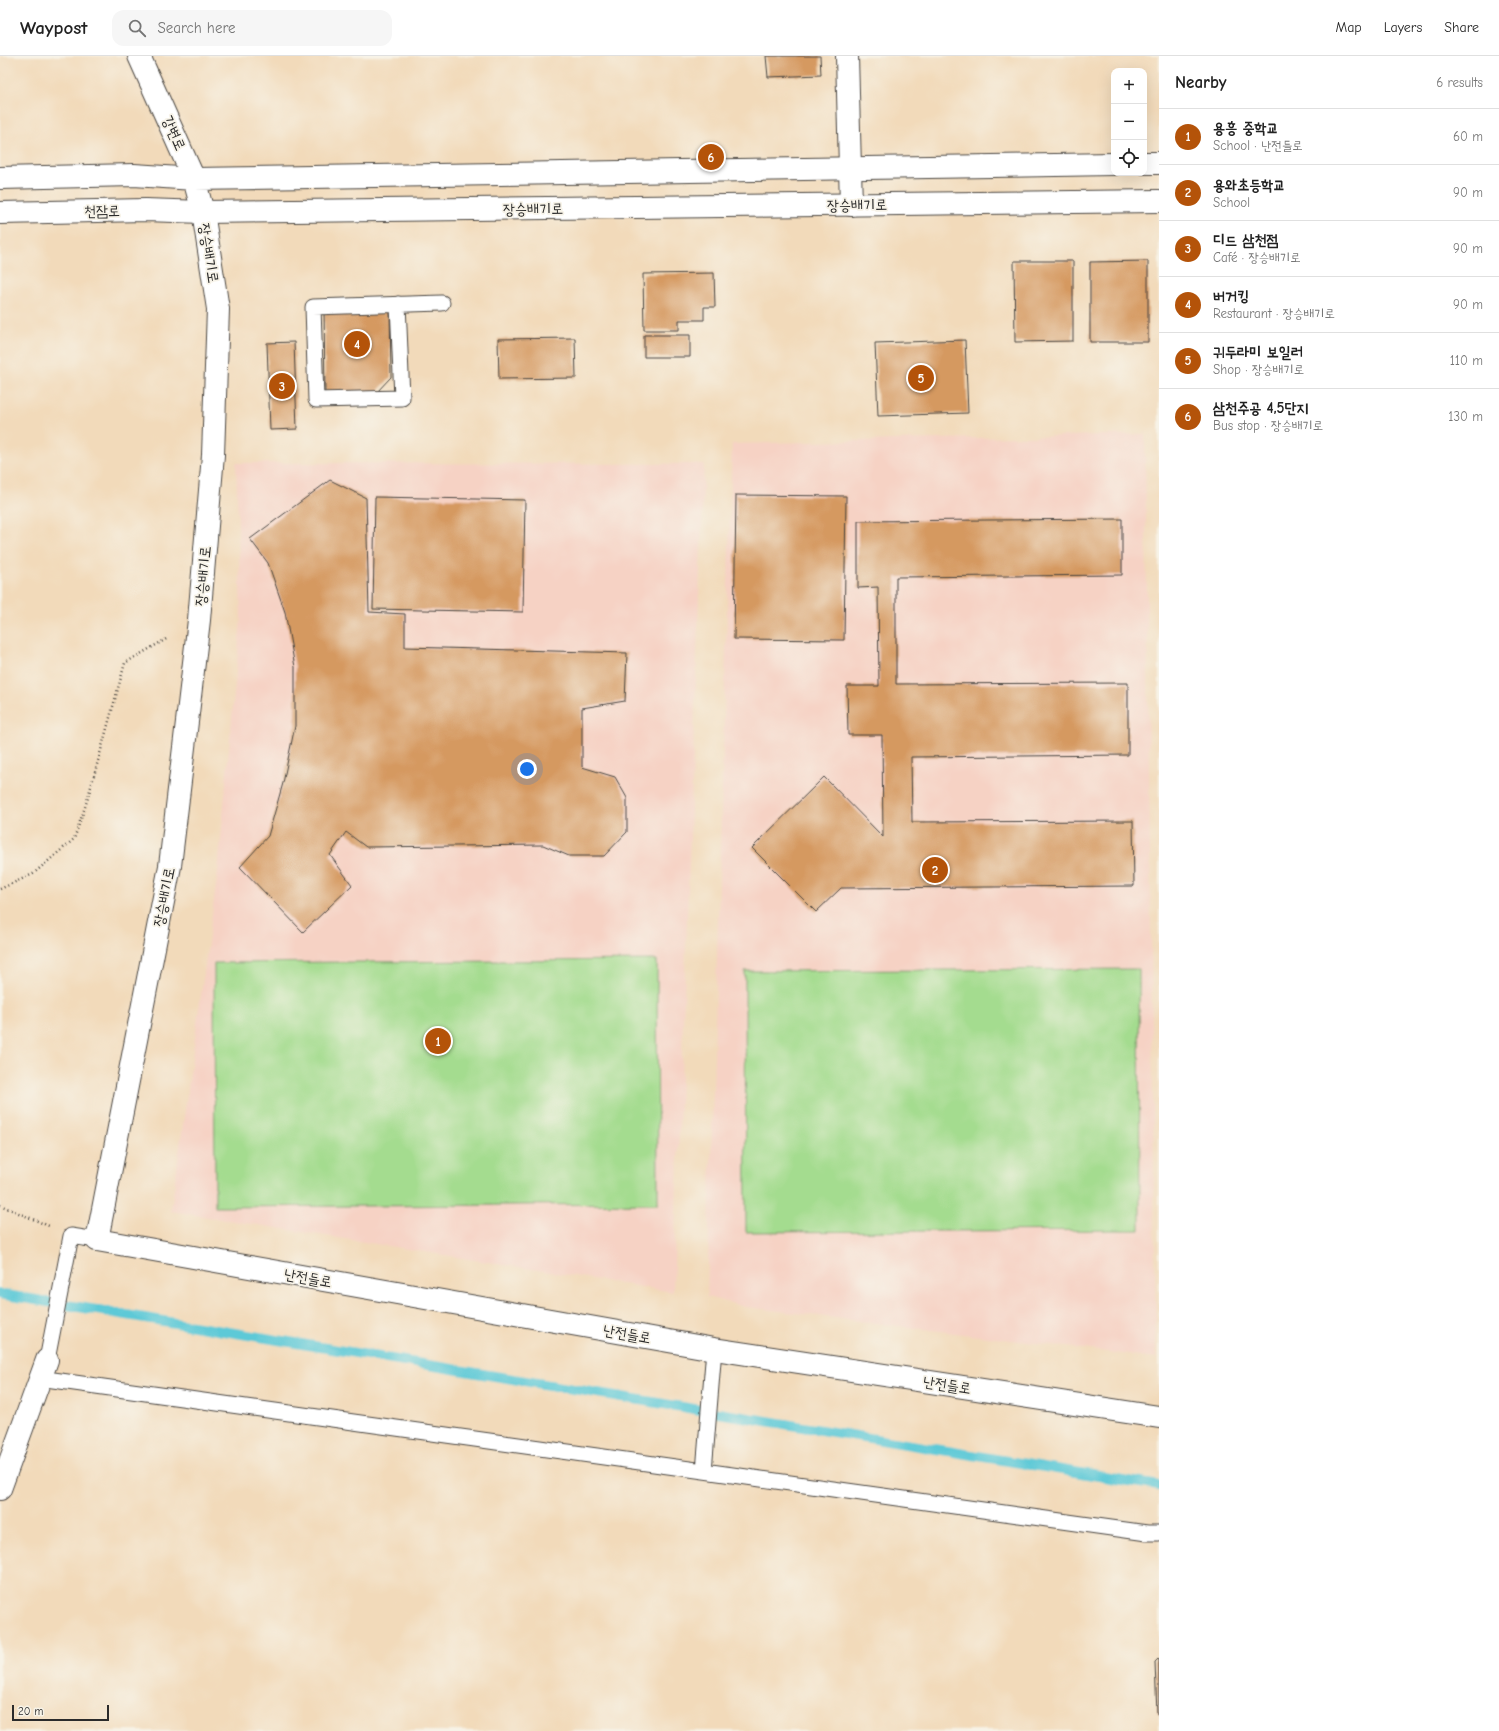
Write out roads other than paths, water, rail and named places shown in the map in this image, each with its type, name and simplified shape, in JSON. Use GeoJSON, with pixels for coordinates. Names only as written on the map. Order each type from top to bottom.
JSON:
{"type":"FeatureCollection","features":[{"type":"Feature","properties":{"kind":"street","name":"강변로"},"geometry":{"type":"LineString","coordinates":[[139,56],[194,179],[203,212]]}},
{"type":"Feature","properties":{"kind":"street"},"geometry":{"type":"LineString","coordinates":[[847,56],[851,206]]}},
{"type":"Feature","properties":{"kind":"street"},"geometry":{"type":"LineString","coordinates":[[1147,163],[1159,163]]}},
{"type":"Feature","properties":{"kind":"street"},"geometry":{"type":"LineString","coordinates":[[0,178],[134,175],[194,179],[851,167],[1111,164]]}},
{"type":"Feature","properties":{"kind":"street","name":"장승배기로"},"geometry":{"type":"LineString","coordinates":[[97,1240],[170,866],[200,620],[213,455],[218,309],[203,212],[851,206],[1159,201]]}},
{"type":"Feature","properties":{"kind":"street","name":"천잠로"},"geometry":{"type":"LineString","coordinates":[[0,213],[145,210],[203,212]]}},
{"type":"Feature","properties":{"kind":"street","name":"난전들로"},"geometry":{"type":"LineString","coordinates":[[97,1240],[714,1349],[1159,1417]]}},
{"type":"Feature","properties":{"kind":"street"},"geometry":{"type":"LineString","coordinates":[[0,1489],[43,1369]]}},
{"type":"Feature","properties":{"kind":"lane"},"geometry":{"type":"LineString","coordinates":[[398,304],[402,398],[316,400],[313,307],[398,304],[442,303]]}},
{"type":"Feature","properties":{"kind":"lane"},"geometry":{"type":"LineString","coordinates":[[97,1240],[72,1236],[43,1369],[704,1471],[1147,1533],[1159,1533]]}},
{"type":"Feature","properties":{"kind":"lane"},"geometry":{"type":"LineString","coordinates":[[704,1471],[714,1349]]}},
{"type":"Feature","properties":{"kind":"waterway"},"geometry":{"type":"LineString","coordinates":[[0,1294],[1159,1486]]}},
{"type":"Feature","properties":{"kind":"place","name":"삼천주공 4,5단지"},"geometry":{"type":"Point","coordinates":[711,157]}},
{"type":"Feature","properties":{"kind":"place","name":"버거킹"},"geometry":{"type":"Point","coordinates":[357,344]}},
{"type":"Feature","properties":{"kind":"place","name":"귀두라미 보일러"},"geometry":{"type":"Point","coordinates":[921,378]}},
{"type":"Feature","properties":{"kind":"place","name":"디드 삼천점"},"geometry":{"type":"Point","coordinates":[282,386]}},
{"type":"Feature","properties":{"kind":"place","name":"용와초등학교"},"geometry":{"type":"Point","coordinates":[935,870]}},
{"type":"Feature","properties":{"kind":"place","name":"용흥 중학교"},"geometry":{"type":"Point","coordinates":[438,1041]}}]}
